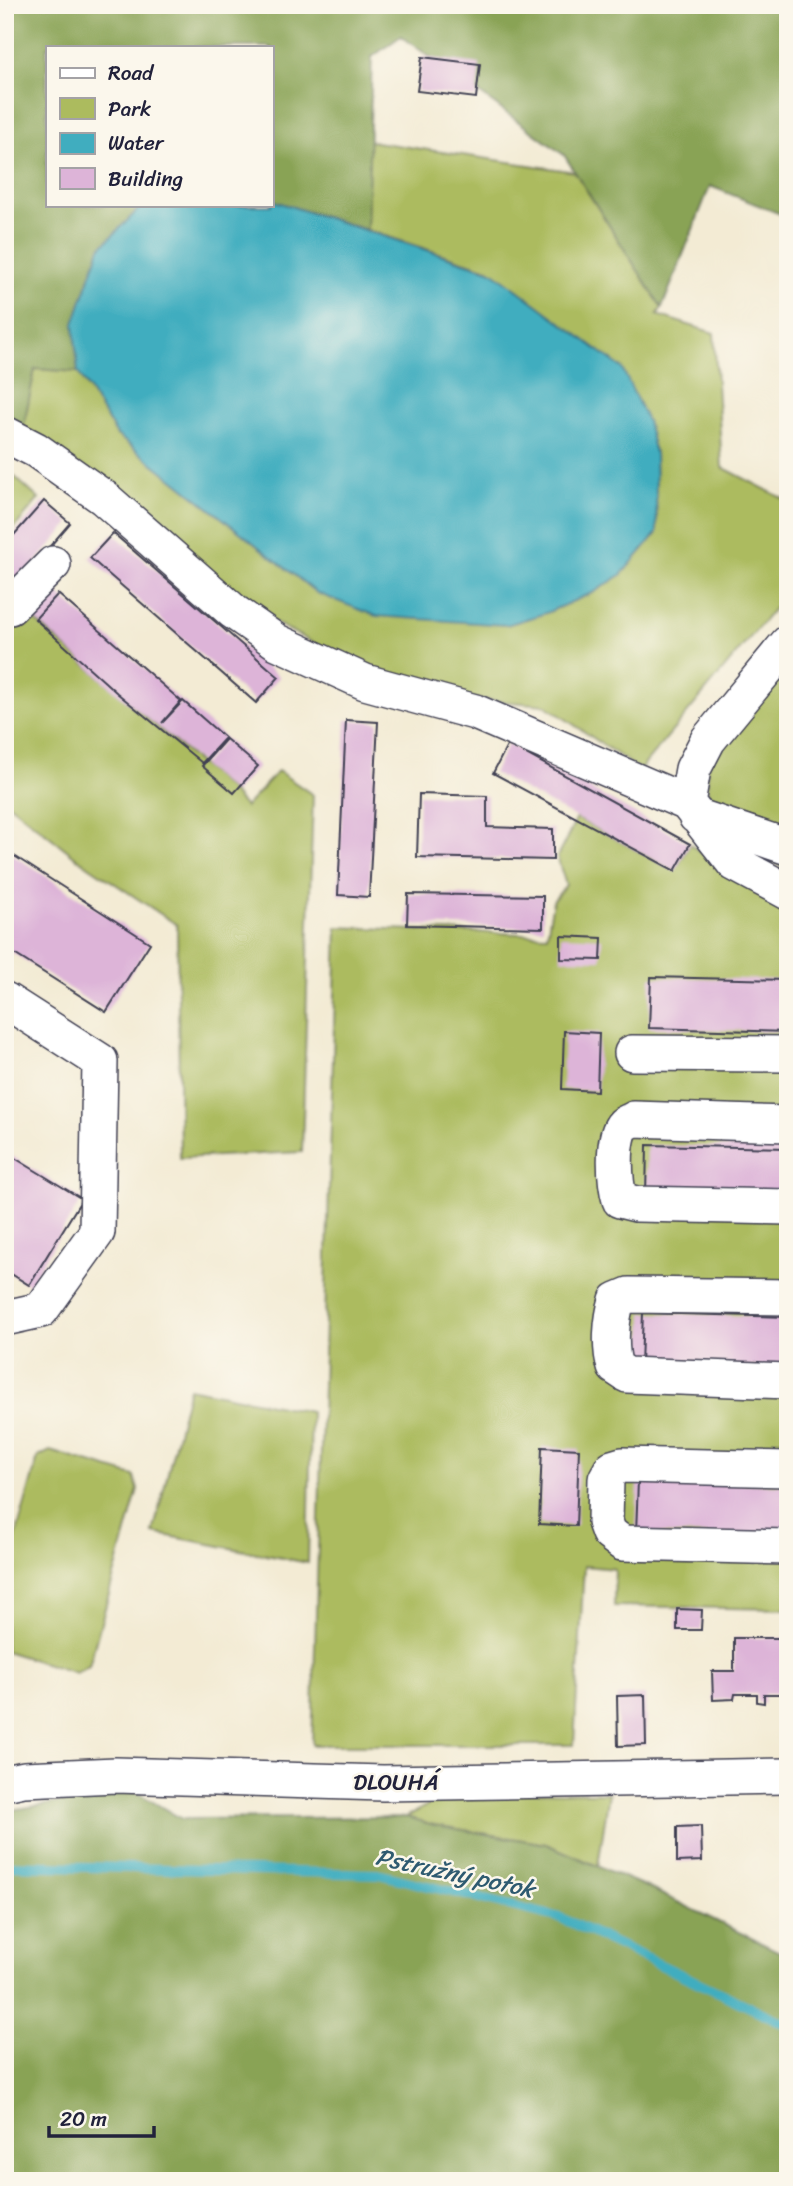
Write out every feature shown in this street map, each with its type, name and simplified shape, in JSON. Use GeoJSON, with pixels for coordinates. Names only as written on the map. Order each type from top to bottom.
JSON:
{"type":"FeatureCollection","features":[{"type":"Feature","properties":{"kind":"street"},"geometry":{"type":"LineString","coordinates":[[5,434],[36,450],[104,498],[233,612],[277,642],[365,682],[475,712],[691,809],[788,848]]}},
{"type":"Feature","properties":{"kind":"street"},"geometry":{"type":"LineString","coordinates":[[5,607],[10,607],[52,564]]}},
{"type":"Feature","properties":{"kind":"street"},"geometry":{"type":"LineString","coordinates":[[788,643],[708,740],[693,769],[691,809],[734,863],[788,892]]}},
{"type":"Feature","properties":{"kind":"street"},"geometry":{"type":"LineString","coordinates":[[5,1000],[100,1061],[97,1232],[41,1310],[5,1318]]}},
{"type":"Feature","properties":{"kind":"street"},"geometry":{"type":"LineString","coordinates":[[632,1053],[788,1055]]}},
{"type":"Feature","properties":{"kind":"street"},"geometry":{"type":"LineString","coordinates":[[788,1124],[634,1119],[625,1124],[617,1137],[616,1186],[620,1200],[636,1204],[788,1207]]}},
{"type":"Feature","properties":{"kind":"street"},"geometry":{"type":"LineString","coordinates":[[788,1297],[629,1295],[617,1300],[614,1310],[612,1355],[615,1367],[627,1375],[788,1381]]}},
{"type":"Feature","properties":{"kind":"street"},"geometry":{"type":"LineString","coordinates":[[788,1469],[622,1465],[612,1468],[606,1479],[605,1522],[609,1533],[622,1543],[788,1547]]}},
{"type":"Feature","properties":{"kind":"street","name":"DLOUHÁ"},"geometry":{"type":"LineString","coordinates":[[5,1783],[24,1779],[116,1775],[383,1783],[788,1776]]}},
{"type":"Feature","properties":{"kind":"green space"},"geometry":{"type":"Polygon","coordinates":[[[5,5],[788,5],[788,217],[710,186],[662,308],[564,155],[401,36],[372,57],[367,230],[273,201],[273,46],[46,46],[46,206],[142,206],[100,248],[74,324],[78,372],[35,369],[23,429],[5,420],[5,5]]]}},
{"type":"Feature","properties":{"kind":"green space"},"geometry":{"type":"Polygon","coordinates":[[[369,141],[575,172],[662,308],[657,315],[714,333],[722,467],[788,501],[788,592],[640,770],[545,705],[462,698],[339,657],[257,613],[23,429],[35,369],[78,372],[117,435],[317,593],[506,625],[546,613],[594,592],[621,575],[657,533],[655,454],[647,421],[488,269],[367,230],[369,141]]]}},
{"type":"Feature","properties":{"kind":"green space"},"geometry":{"type":"Polygon","coordinates":[[[5,468],[39,499],[5,539],[5,468]]]}},
{"type":"Feature","properties":{"kind":"green space"},"geometry":{"type":"Polygon","coordinates":[[[24,611],[228,788],[245,807],[278,771],[313,795],[302,1152],[180,1158],[177,925],[78,859],[5,801],[5,640],[24,611]]]}},
{"type":"Feature","properties":{"kind":"green space"},"geometry":{"type":"Polygon","coordinates":[[[788,657],[788,872],[718,824],[720,808],[708,793],[707,766],[788,657]]]}},
{"type":"Feature","properties":{"kind":"green space"},"geometry":{"type":"Polygon","coordinates":[[[577,818],[675,871],[690,844],[730,875],[788,906],[788,1609],[614,1606],[615,1569],[584,1566],[574,1745],[312,1745],[337,927],[547,935],[553,901],[566,885],[557,857],[577,818]]]}},
{"type":"Feature","properties":{"kind":"green space"},"geometry":{"type":"Polygon","coordinates":[[[189,1388],[311,1412],[308,1563],[153,1533],[189,1388]]]}},
{"type":"Feature","properties":{"kind":"green space"},"geometry":{"type":"Polygon","coordinates":[[[50,1451],[134,1476],[138,1489],[89,1666],[76,1673],[5,1651],[5,1575],[38,1457],[50,1451]]]}},
{"type":"Feature","properties":{"kind":"green space"},"geometry":{"type":"Polygon","coordinates":[[[133,1790],[182,1819],[406,1817],[434,1825],[546,1844],[649,1888],[788,1956],[788,2181],[5,2181],[5,1811],[133,1790]]]}},
{"type":"Feature","properties":{"kind":"green space"},"geometry":{"type":"Polygon","coordinates":[[[453,1791],[609,1793],[598,1866],[546,1844],[434,1825],[406,1817],[453,1791]]]}},
{"type":"Feature","properties":{"kind":"water"},"geometry":{"type":"Polygon","coordinates":[[[273,201],[492,271],[622,368],[647,421],[655,454],[657,533],[621,575],[594,592],[546,613],[506,625],[376,616],[317,593],[117,435],[78,372],[74,324],[100,248],[142,206],[273,206],[273,201]]]}},
{"type":"Feature","properties":{"kind":"building"},"geometry":{"type":"Polygon","coordinates":[[[422,57],[480,64],[476,98],[417,91],[422,57]]]}},
{"type":"Feature","properties":{"kind":"building"},"geometry":{"type":"Polygon","coordinates":[[[44,501],[70,523],[19,582],[5,570],[5,545],[44,501]]]}},
{"type":"Feature","properties":{"kind":"building"},"geometry":{"type":"Polygon","coordinates":[[[113,533],[279,677],[256,703],[90,558],[113,533]]]}},
{"type":"Feature","properties":{"kind":"building"},"geometry":{"type":"Polygon","coordinates":[[[58,594],[181,701],[162,723],[183,701],[225,738],[202,763],[117,693],[35,619],[58,594]]]}},
{"type":"Feature","properties":{"kind":"building"},"geometry":{"type":"Polygon","coordinates":[[[346,720],[378,722],[369,897],[338,895],[346,720]]]}},
{"type":"Feature","properties":{"kind":"building"},"geometry":{"type":"Polygon","coordinates":[[[226,739],[258,766],[234,793],[202,766],[226,739]]]}},
{"type":"Feature","properties":{"kind":"building"},"geometry":{"type":"Polygon","coordinates":[[[508,744],[690,844],[675,871],[493,773],[508,744]]]}},
{"type":"Feature","properties":{"kind":"building"},"geometry":{"type":"Polygon","coordinates":[[[419,794],[487,796],[487,827],[553,829],[553,860],[417,857],[419,794]]]}},
{"type":"Feature","properties":{"kind":"building"},"geometry":{"type":"Polygon","coordinates":[[[5,850],[150,943],[106,1012],[5,948],[5,850]]]}},
{"type":"Feature","properties":{"kind":"building"},"geometry":{"type":"Polygon","coordinates":[[[408,894],[543,896],[543,928],[407,925],[408,894]]]}},
{"type":"Feature","properties":{"kind":"building"},"geometry":{"type":"Polygon","coordinates":[[[561,936],[602,938],[601,960],[561,959],[561,936]]]}},
{"type":"Feature","properties":{"kind":"building"},"geometry":{"type":"Polygon","coordinates":[[[651,977],[788,980],[788,1032],[649,1028],[651,977]]]}},
{"type":"Feature","properties":{"kind":"building"},"geometry":{"type":"Polygon","coordinates":[[[564,1031],[599,1033],[597,1091],[562,1089],[564,1031]]]}},
{"type":"Feature","properties":{"kind":"building"},"geometry":{"type":"Polygon","coordinates":[[[647,1145],[788,1148],[788,1199],[646,1196],[647,1145]]]}},
{"type":"Feature","properties":{"kind":"building"},"geometry":{"type":"Polygon","coordinates":[[[5,1152],[82,1199],[29,1285],[5,1270],[5,1152]]]}},
{"type":"Feature","properties":{"kind":"building"},"geometry":{"type":"Polygon","coordinates":[[[643,1313],[788,1317],[788,1368],[641,1364],[643,1313]]]}},
{"type":"Feature","properties":{"kind":"building"},"geometry":{"type":"Polygon","coordinates":[[[542,1447],[579,1449],[576,1526],[539,1524],[542,1447]]]}},
{"type":"Feature","properties":{"kind":"building"},"geometry":{"type":"Polygon","coordinates":[[[638,1481],[788,1485],[788,1537],[636,1533],[638,1481]]]}},
{"type":"Feature","properties":{"kind":"building"},"geometry":{"type":"Polygon","coordinates":[[[677,1609],[702,1610],[701,1630],[677,1630],[677,1609]]]}},
{"type":"Feature","properties":{"kind":"building"},"geometry":{"type":"Polygon","coordinates":[[[734,1638],[788,1638],[788,1694],[764,1694],[764,1703],[757,1702],[757,1694],[735,1694],[734,1699],[713,1700],[712,1671],[734,1671],[734,1638]]]}},
{"type":"Feature","properties":{"kind":"building"},"geometry":{"type":"Polygon","coordinates":[[[645,1695],[646,1745],[618,1746],[617,1696],[645,1695]]]}},
{"type":"Feature","properties":{"kind":"building"},"geometry":{"type":"Polygon","coordinates":[[[701,1826],[702,1861],[677,1862],[677,1827],[701,1826]]]}},
{"type":"Feature","properties":{"kind":"waterway","name":"Pstružný potok"},"geometry":{"type":"LineString","coordinates":[[5,1865],[378,1874],[561,1918],[788,2025]]}}]}
